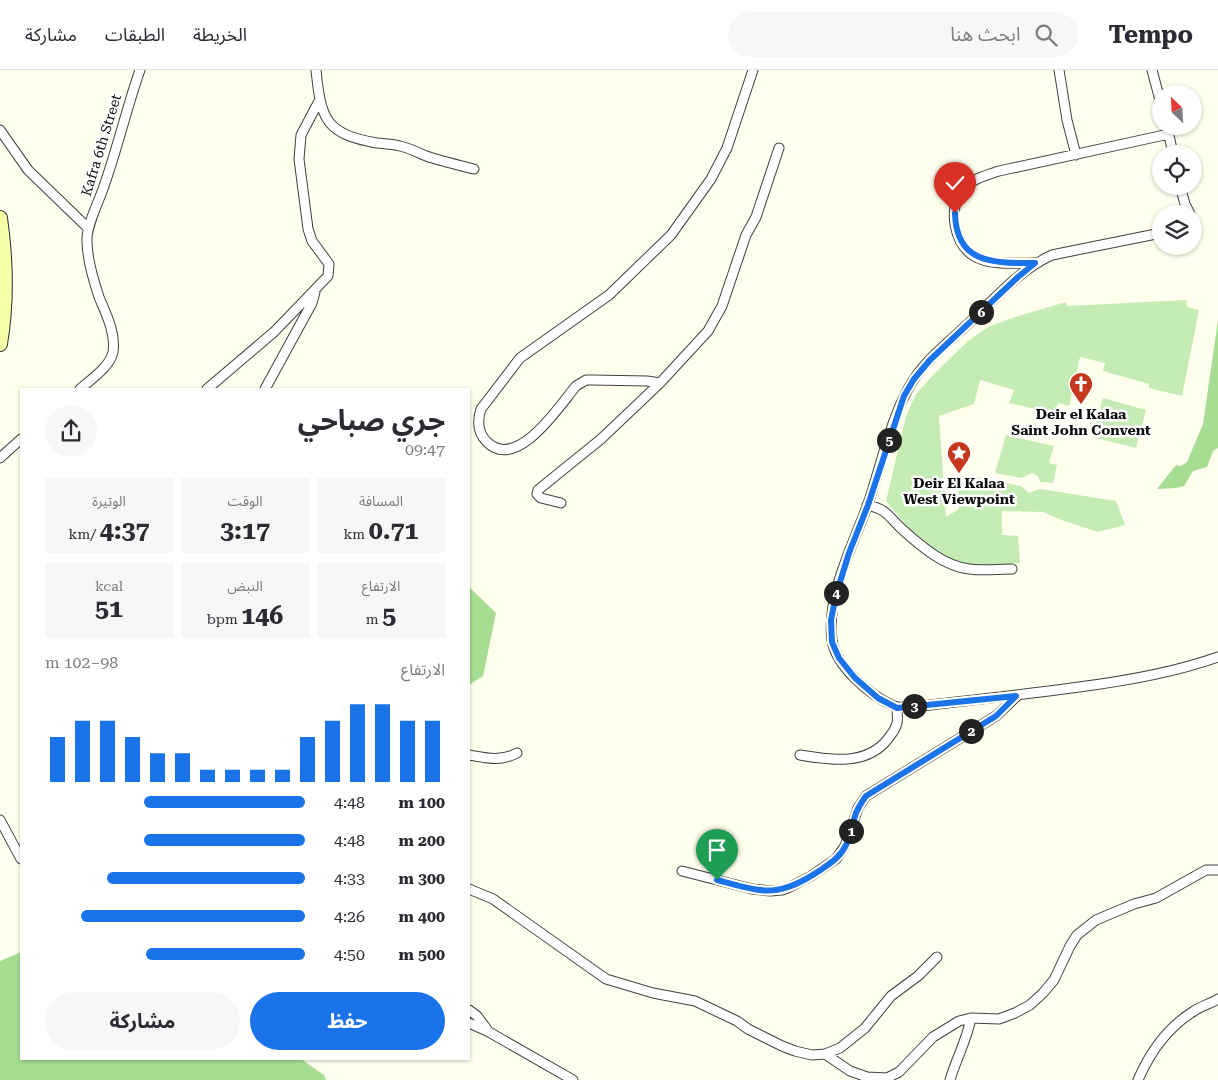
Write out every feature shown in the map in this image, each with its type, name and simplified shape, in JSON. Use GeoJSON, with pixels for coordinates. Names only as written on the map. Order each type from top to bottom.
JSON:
{"type":"FeatureCollection","features":[{"type":"Feature","properties":{"kind":"main road"},"geometry":{"type":"LineString","coordinates":[[0,218],[6,293],[0,344]]}},
{"type":"Feature","properties":{"kind":"street","name":"Kafra 6th Street"},"geometry":{"type":"LineString","coordinates":[[88,228],[111,165],[140,70]]}},
{"type":"Feature","properties":{"kind":"street"},"geometry":{"type":"LineString","coordinates":[[316,70],[319,101],[323,113],[332,127],[343,134],[358,140],[400,146],[427,156],[474,169]]}},
{"type":"Feature","properties":{"kind":"street"},"geometry":{"type":"LineString","coordinates":[[660,383],[592,380],[581,383],[576,386],[550,420],[530,438],[509,450],[503,450],[491,445],[486,441],[479,429],[481,409],[520,358],[609,296],[677,228],[712,179],[728,148],[753,70]]}},
{"type":"Feature","properties":{"kind":"street"},"geometry":{"type":"LineString","coordinates":[[1059,70],[1066,120],[1076,155]]}},
{"type":"Feature","properties":{"kind":"street"},"geometry":{"type":"LineString","coordinates":[[1152,70],[1156,85]]}},
{"type":"Feature","properties":{"kind":"street"},"geometry":{"type":"LineString","coordinates":[[208,388],[274,332],[328,276],[329,264],[312,241],[308,228],[299,152],[299,144],[304,128],[319,101]]}},
{"type":"Feature","properties":{"kind":"street"},"geometry":{"type":"LineString","coordinates":[[0,130],[28,170],[88,228],[89,256],[98,295],[111,328],[113,353],[109,361],[81,388]]}},
{"type":"Feature","properties":{"kind":"street"},"geometry":{"type":"LineString","coordinates":[[1035,263],[1002,262],[983,259],[974,256],[964,246],[955,224],[957,200],[963,190],[973,181],[986,175],[1076,155],[1152,134]]}},
{"type":"Feature","properties":{"kind":"street"},"geometry":{"type":"LineString","coordinates":[[561,503],[540,498],[537,494],[538,490],[601,439],[660,383],[708,331],[722,306],[746,235],[756,217],[779,148]]}},
{"type":"Feature","properties":{"kind":"street"},"geometry":{"type":"LineString","coordinates":[[1182,195],[1185,204]]}},
{"type":"Feature","properties":{"kind":"street"},"geometry":{"type":"LineString","coordinates":[[1152,235],[1052,255],[1035,263],[930,360],[914,379],[901,405],[868,505],[849,553],[836,595],[831,620],[832,642],[839,658],[855,678],[878,698],[897,708],[1016,696],[1142,678],[1218,658]]}},
{"type":"Feature","properties":{"kind":"street"},"geometry":{"type":"LineString","coordinates":[[267,388],[312,303],[316,287]]}},
{"type":"Feature","properties":{"kind":"street"},"geometry":{"type":"LineString","coordinates":[[0,458],[20,440]]}},
{"type":"Feature","properties":{"kind":"street"},"geometry":{"type":"LineString","coordinates":[[868,505],[881,508],[902,530],[920,545],[946,562],[969,569],[1012,569]]}},
{"type":"Feature","properties":{"kind":"street"},"geometry":{"type":"LineString","coordinates":[[682,871],[752,889],[770,891],[782,890],[805,880],[836,859],[846,846],[856,813],[866,796],[996,716],[1016,696]]}},
{"type":"Feature","properties":{"kind":"street"},"geometry":{"type":"LineString","coordinates":[[800,755],[838,760],[853,759],[874,751],[882,746],[898,723],[897,708]]}},
{"type":"Feature","properties":{"kind":"street"},"geometry":{"type":"LineString","coordinates":[[470,755],[496,759],[507,758],[517,753]]}},
{"type":"Feature","properties":{"kind":"street"},"geometry":{"type":"LineString","coordinates":[[0,820],[20,857]]}},
{"type":"Feature","properties":{"kind":"street"},"geometry":{"type":"LineString","coordinates":[[825,1054],[850,1071],[867,1077],[887,1078],[899,1072],[940,1032],[959,1020],[972,1018],[999,1019],[1030,1005],[1043,994],[1054,980],[1077,935],[1096,920],[1134,904],[1156,898],[1206,870],[1218,870]]}},
{"type":"Feature","properties":{"kind":"street"},"geometry":{"type":"LineString","coordinates":[[470,889],[493,899],[606,979],[653,993],[695,1001],[737,1021],[782,1046],[812,1055],[825,1054],[840,1048],[865,1028],[892,996],[918,976],[937,957]]}},
{"type":"Feature","properties":{"kind":"street"},"geometry":{"type":"LineString","coordinates":[[1138,1080],[1167,1032],[1196,1009],[1218,998]]}},
{"type":"Feature","properties":{"kind":"street"},"geometry":{"type":"LineString","coordinates":[[470,1011],[477,1016],[489,1032]]}},
{"type":"Feature","properties":{"kind":"street"},"geometry":{"type":"LineString","coordinates":[[950,1080],[956,1059],[969,1031],[972,1018]]}},
{"type":"Feature","properties":{"kind":"street"},"geometry":{"type":"LineString","coordinates":[[470,1023],[489,1032],[573,1080]]}},
{"type":"Feature","properties":{"kind":"green space"},"geometry":{"type":"Polygon","coordinates":[[[1186,300],[1187,307],[1199,310],[1182,396],[1149,388],[1149,384],[1103,371],[1105,363],[1080,357],[1069,406],[1059,403],[1053,413],[1009,403],[1014,390],[980,380],[974,404],[939,416],[946,517],[959,509],[958,487],[976,477],[1021,486],[1029,493],[1040,489],[1116,501],[1125,525],[1098,532],[1043,512],[1002,511],[1002,535],[1018,536],[1020,563],[975,567],[953,562],[916,537],[886,501],[906,416],[916,394],[968,341],[988,327],[1066,302],[1067,306],[1186,300]]]}},
{"type":"Feature","properties":{"kind":"green space"},"geometry":{"type":"Polygon","coordinates":[[[1218,320],[1218,448],[1213,451],[1207,467],[1193,471],[1184,486],[1157,489],[1176,465],[1181,466],[1187,462],[1203,424],[1218,320]]]}},
{"type":"Feature","properties":{"kind":"green space"},"geometry":{"type":"Polygon","coordinates":[[[1103,398],[1146,410],[1136,448],[1092,437],[1103,398]]]}},
{"type":"Feature","properties":{"kind":"green space"},"geometry":{"type":"Polygon","coordinates":[[[1006,435],[1054,446],[1049,463],[1057,465],[1053,483],[1040,482],[1038,476],[1032,473],[1022,478],[995,473],[1006,435]]]}},
{"type":"Feature","properties":{"kind":"green space"},"geometry":{"type":"Polygon","coordinates":[[[470,588],[496,613],[483,676],[470,684],[470,588]]]}},
{"type":"Feature","properties":{"kind":"green space"},"geometry":{"type":"Polygon","coordinates":[[[20,952],[20,1060],[302,1060],[324,1075],[326,1080],[0,1080],[0,961],[20,952]]]}},
{"type":"Feature","properties":{"kind":"place","name":"Deir el Kalaa Saint John Convent"},"geometry":{"type":"Point","coordinates":[1081,405]}},
{"type":"Feature","properties":{"kind":"place","name":"Deir El Kalaa West Viewpoint"},"geometry":{"type":"Point","coordinates":[959,474]}},
{"type":"Feature","properties":{"kind":"route"},"geometry":{"type":"LineString","coordinates":[[717,880],[752,889],[770,891],[782,890],[811,876],[836,859],[846,846],[854,818],[866,796],[895,776],[996,716],[1016,696],[897,708],[878,698],[855,678],[839,658],[832,642],[831,620],[836,595],[904,396],[914,379],[930,360],[1035,263],[1002,262],[974,256],[964,246],[958,235],[955,213]]}}]}
